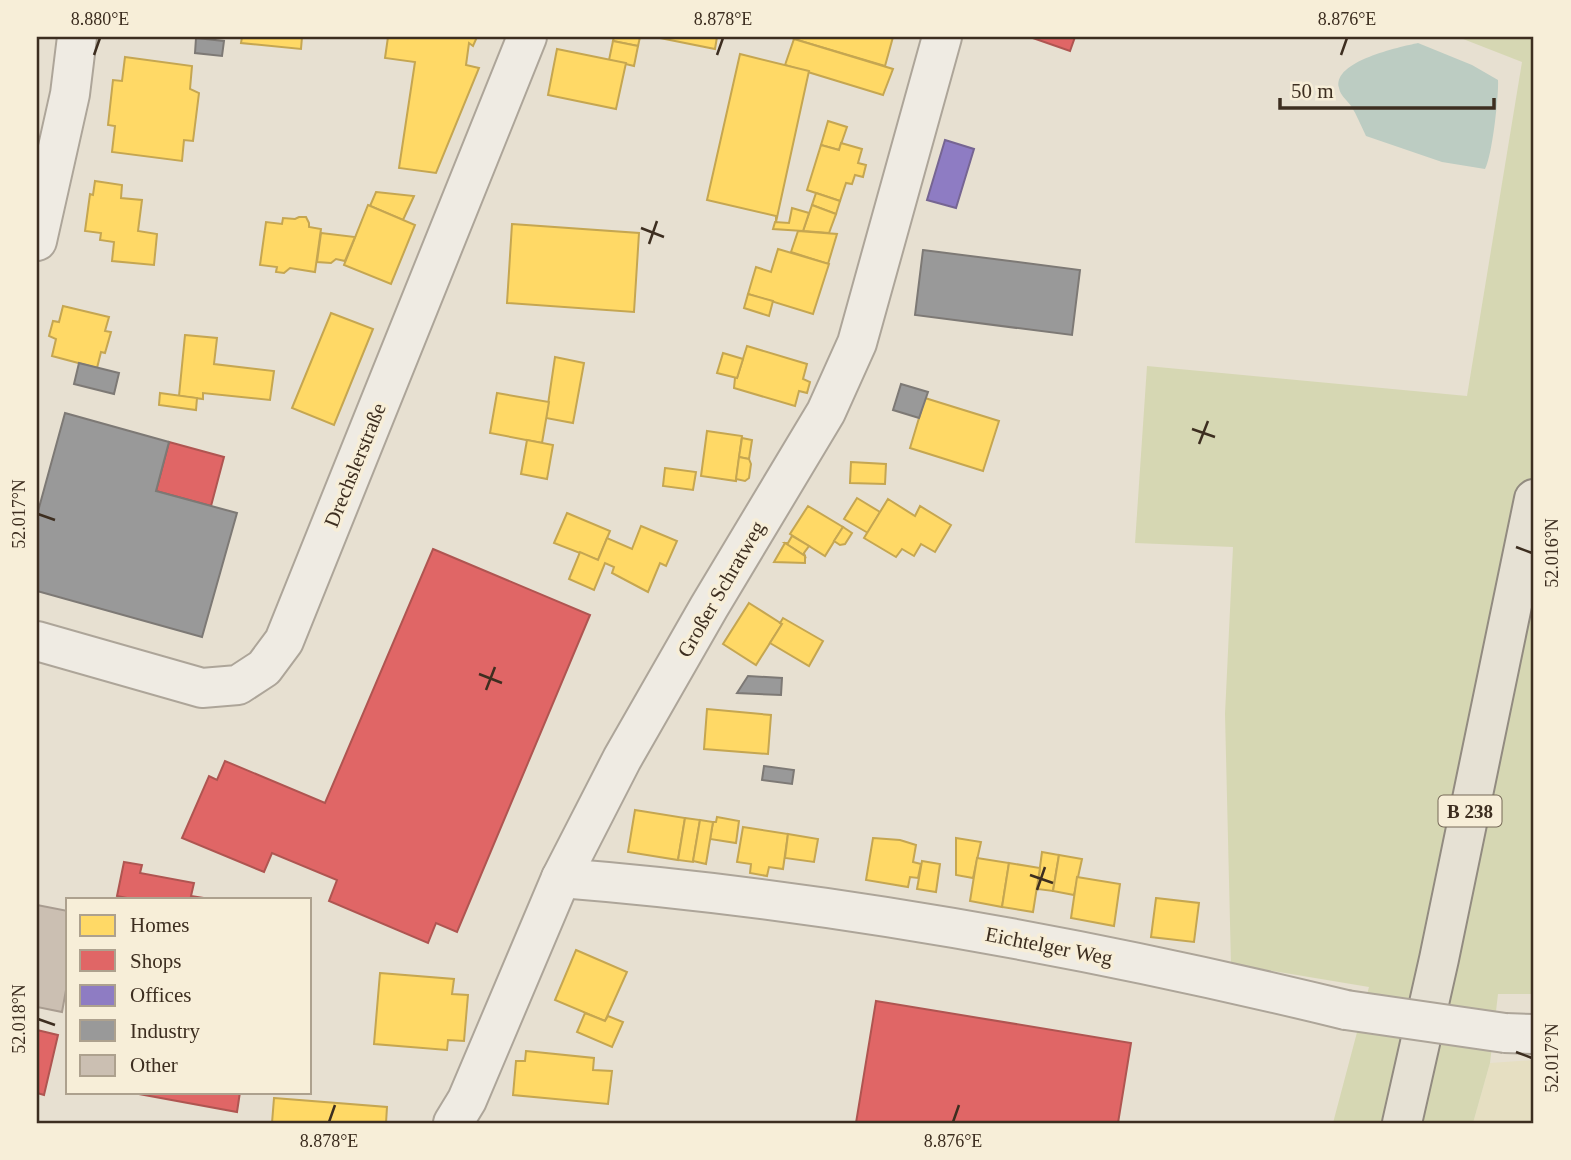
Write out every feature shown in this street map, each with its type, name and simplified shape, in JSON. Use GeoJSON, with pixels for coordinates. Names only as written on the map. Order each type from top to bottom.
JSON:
{"type":"FeatureCollection","features":[{"type":"Feature","properties":{"kind":"main road","name":"B 238"},"geometry":{"type":"LineString","coordinates":[[1402,1123],[1440,959],[1534,499]]}},
{"type":"Feature","properties":{"kind":"street"},"geometry":{"type":"LineString","coordinates":[[37,241],[70,94],[77,37]]}},
{"type":"Feature","properties":{"kind":"street","name":"Drechslerstraße"},"geometry":{"type":"LineString","coordinates":[[37,641],[202,688],[238,685],[264,668],[284,641],[527,37]]}},
{"type":"Feature","properties":{"kind":"street","name":"Großer Schratweg"},"geometry":{"type":"LineString","coordinates":[[453,1123],[467,1100],[561,878],[622,759],[826,412],[857,344],[942,37]]}},
{"type":"Feature","properties":{"kind":"street","name":"Eichtelger Weg"},"geometry":{"type":"LineString","coordinates":[[561,878],[644,885],[933,923],[1212,977],[1346,1010],[1520,1034]]}},
{"type":"Feature","properties":{"kind":"shaded area"},"geometry":{"type":"Polygon","coordinates":[[[1418,43],[1472,65],[1498,80],[1494,126],[1485,169],[1442,162],[1366,136],[1353,109],[1341,93],[1340,78],[1356,63],[1383,52],[1418,43]]]}},
{"type":"Feature","properties":{"kind":"shaded area"},"geometry":{"type":"Polygon","coordinates":[[[1534,1060],[1534,1123],[1473,1123],[1490,1063],[1534,1060]]]}},
{"type":"Feature","properties":{"kind":"green space"},"geometry":{"type":"Polygon","coordinates":[[[1458,37],[1534,37],[1534,994],[1498,994],[1490,1063],[1473,1123],[1333,1123],[1369,987],[1231,964],[1225,714],[1233,547],[1135,543],[1147,366],[1467,396],[1522,62],[1458,37]]]}},
{"type":"Feature","properties":{"kind":"building: Homes"},"geometry":{"type":"Polygon","coordinates":[[[242,37],[302,37],[301,49],[241,43],[242,37]]]}},
{"type":"Feature","properties":{"kind":"building: Homes"},"geometry":{"type":"Polygon","coordinates":[[[388,37],[477,37],[473,46],[469,43],[466,65],[479,68],[436,173],[399,168],[415,62],[385,58],[388,37]]]}},
{"type":"Feature","properties":{"kind":"building: Homes"},"geometry":{"type":"Polygon","coordinates":[[[614,37],[640,37],[638,46],[613,41],[614,37]]]}},
{"type":"Feature","properties":{"kind":"building: Homes"},"geometry":{"type":"Polygon","coordinates":[[[655,37],[717,37],[715,49],[655,37]]]}},
{"type":"Feature","properties":{"kind":"building: Homes"},"geometry":{"type":"Polygon","coordinates":[[[893,37],[885,66],[794,39],[893,37]]]}},
{"type":"Feature","properties":{"kind":"building: Homes"},"geometry":{"type":"Polygon","coordinates":[[[794,39],[893,69],[883,95],[785,65],[794,39]]]}},
{"type":"Feature","properties":{"kind":"building: Homes"},"geometry":{"type":"Polygon","coordinates":[[[613,41],[638,46],[634,66],[609,60],[613,41]]]}},
{"type":"Feature","properties":{"kind":"building: Homes"},"geometry":{"type":"Polygon","coordinates":[[[557,49],[626,63],[616,109],[548,95],[557,49]]]}},
{"type":"Feature","properties":{"kind":"building: Homes"},"geometry":{"type":"Polygon","coordinates":[[[740,54],[809,71],[776,222],[776,216],[707,200],[740,54]]]}},
{"type":"Feature","properties":{"kind":"building: Homes"},"geometry":{"type":"Polygon","coordinates":[[[125,57],[192,66],[190,89],[199,93],[193,141],[184,140],[182,161],[112,152],[115,126],[108,125],[113,80],[122,81],[125,57]]]}},
{"type":"Feature","properties":{"kind":"building: Homes"},"geometry":{"type":"Polygon","coordinates":[[[828,121],[847,127],[839,150],[821,145],[828,121]]]}},
{"type":"Feature","properties":{"kind":"building: Homes"},"geometry":{"type":"Polygon","coordinates":[[[841,143],[862,149],[858,163],[866,165],[863,177],[855,175],[852,184],[846,183],[840,201],[807,190],[821,145],[839,150],[841,143]]]}},
{"type":"Feature","properties":{"kind":"building: Homes"},"geometry":{"type":"Polygon","coordinates":[[[95,181],[122,185],[121,198],[142,200],[138,231],[157,234],[154,265],[112,261],[114,242],[100,240],[101,233],[85,231],[90,194],[93,195],[95,181]]]}},
{"type":"Feature","properties":{"kind":"building: Homes"},"geometry":{"type":"Polygon","coordinates":[[[376,192],[414,196],[403,220],[370,206],[376,192]]]}},
{"type":"Feature","properties":{"kind":"building: Homes"},"geometry":{"type":"Polygon","coordinates":[[[816,193],[840,201],[836,214],[812,205],[816,193]]]}},
{"type":"Feature","properties":{"kind":"building: Homes"},"geometry":{"type":"Polygon","coordinates":[[[368,205],[415,225],[391,284],[344,265],[368,205]]]}},
{"type":"Feature","properties":{"kind":"building: Homes"},"geometry":{"type":"Polygon","coordinates":[[[812,205],[836,214],[829,233],[803,231],[812,205]]]}},
{"type":"Feature","properties":{"kind":"building: Homes"},"geometry":{"type":"Polygon","coordinates":[[[792,208],[809,213],[803,231],[773,229],[775,222],[789,223],[792,208]]]}},
{"type":"Feature","properties":{"kind":"building: Homes"},"geometry":{"type":"Polygon","coordinates":[[[306,217],[309,227],[321,229],[315,272],[290,268],[284,273],[276,272],[277,267],[260,265],[266,222],[282,224],[283,218],[306,217]]]}},
{"type":"Feature","properties":{"kind":"building: Homes"},"geometry":{"type":"Polygon","coordinates":[[[512,224],[639,233],[634,312],[507,303],[512,224]]]}},
{"type":"Feature","properties":{"kind":"building: Homes"},"geometry":{"type":"Polygon","coordinates":[[[798,231],[837,234],[828,264],[791,252],[798,231]]]}},
{"type":"Feature","properties":{"kind":"building: Homes"},"geometry":{"type":"Polygon","coordinates":[[[321,233],[355,237],[345,261],[336,259],[331,263],[317,262],[321,233]]]}},
{"type":"Feature","properties":{"kind":"building: Homes"},"geometry":{"type":"Polygon","coordinates":[[[778,249],[829,264],[813,314],[748,294],[756,267],[771,272],[778,249]]]}},
{"type":"Feature","properties":{"kind":"building: Homes"},"geometry":{"type":"Polygon","coordinates":[[[748,294],[773,301],[769,316],[744,308],[748,294]]]}},
{"type":"Feature","properties":{"kind":"building: Homes"},"geometry":{"type":"Polygon","coordinates":[[[63,306],[109,317],[105,331],[111,332],[97,368],[52,356],[56,339],[49,336],[53,321],[59,322],[63,306]]]}},
{"type":"Feature","properties":{"kind":"building: Homes"},"geometry":{"type":"Polygon","coordinates":[[[331,313],[373,329],[334,425],[292,408],[331,313]]]}},
{"type":"Feature","properties":{"kind":"building: Homes"},"geometry":{"type":"Polygon","coordinates":[[[185,335],[217,338],[214,364],[274,371],[270,400],[203,393],[203,399],[179,396],[185,335]]]}},
{"type":"Feature","properties":{"kind":"building: Homes"},"geometry":{"type":"Polygon","coordinates":[[[747,346],[807,364],[803,379],[810,382],[807,393],[799,391],[795,406],[734,388],[747,346]]]}},
{"type":"Feature","properties":{"kind":"building: Homes"},"geometry":{"type":"Polygon","coordinates":[[[723,353],[743,359],[737,378],[717,373],[723,353]]]}},
{"type":"Feature","properties":{"kind":"building: Homes"},"geometry":{"type":"Polygon","coordinates":[[[555,357],[584,363],[573,423],[546,418],[555,357]]]}},
{"type":"Feature","properties":{"kind":"building: Homes"},"geometry":{"type":"Polygon","coordinates":[[[160,393],[197,398],[196,410],[159,405],[160,393]]]}},
{"type":"Feature","properties":{"kind":"building: Homes"},"geometry":{"type":"Polygon","coordinates":[[[497,393],[549,402],[542,443],[490,433],[497,393]]]}},
{"type":"Feature","properties":{"kind":"building: Homes"},"geometry":{"type":"Polygon","coordinates":[[[925,398],[999,421],[983,471],[910,448],[925,398]]]}},
{"type":"Feature","properties":{"kind":"building: Homes"},"geometry":{"type":"Polygon","coordinates":[[[707,431],[742,436],[736,481],[701,476],[707,431]]]}},
{"type":"Feature","properties":{"kind":"building: Homes"},"geometry":{"type":"Polygon","coordinates":[[[742,438],[752,440],[749,459],[739,457],[742,438]]]}},
{"type":"Feature","properties":{"kind":"building: Homes"},"geometry":{"type":"Polygon","coordinates":[[[527,440],[553,445],[547,479],[521,474],[527,440]]]}},
{"type":"Feature","properties":{"kind":"building: Homes"},"geometry":{"type":"Polygon","coordinates":[[[739,457],[749,459],[751,464],[749,478],[745,481],[736,479],[739,457]]]}},
{"type":"Feature","properties":{"kind":"building: Homes"},"geometry":{"type":"Polygon","coordinates":[[[851,462],[886,464],[885,484],[850,483],[851,462]]]}},
{"type":"Feature","properties":{"kind":"building: Homes"},"geometry":{"type":"Polygon","coordinates":[[[665,468],[696,472],[693,490],[663,486],[665,468]]]}},
{"type":"Feature","properties":{"kind":"building: Homes"},"geometry":{"type":"Polygon","coordinates":[[[857,498],[880,512],[868,533],[844,519],[857,498]]]}},
{"type":"Feature","properties":{"kind":"building: Homes"},"geometry":{"type":"Polygon","coordinates":[[[888,499],[915,516],[920,506],[951,525],[935,552],[921,544],[914,556],[902,549],[896,557],[864,538],[888,499]]]}},
{"type":"Feature","properties":{"kind":"building: Homes"},"geometry":{"type":"Polygon","coordinates":[[[808,506],[843,527],[825,556],[790,534],[808,506]]]}},
{"type":"Feature","properties":{"kind":"building: Homes"},"geometry":{"type":"Polygon","coordinates":[[[567,513],[610,531],[598,560],[554,543],[567,513]]]}},
{"type":"Feature","properties":{"kind":"building: Homes"},"geometry":{"type":"Polygon","coordinates":[[[641,526],[677,541],[666,566],[660,563],[648,592],[612,573],[614,567],[605,563],[594,590],[569,579],[580,552],[598,560],[607,538],[632,549],[641,526]]]}},
{"type":"Feature","properties":{"kind":"building: Homes"},"geometry":{"type":"Polygon","coordinates":[[[843,527],[852,533],[845,544],[840,545],[834,541],[843,527]]]}},
{"type":"Feature","properties":{"kind":"building: Homes"},"geometry":{"type":"Polygon","coordinates":[[[792,536],[809,546],[805,556],[785,543],[788,543],[792,536]]]}},
{"type":"Feature","properties":{"kind":"building: Homes"},"geometry":{"type":"Polygon","coordinates":[[[785,543],[805,556],[805,563],[774,562],[785,543]]]}},
{"type":"Feature","properties":{"kind":"building: Homes"},"geometry":{"type":"Polygon","coordinates":[[[749,603],[782,624],[756,665],[723,644],[749,603]]]}},
{"type":"Feature","properties":{"kind":"building: Homes"},"geometry":{"type":"Polygon","coordinates":[[[783,618],[823,641],[809,666],[770,643],[783,618]]]}},
{"type":"Feature","properties":{"kind":"building: Homes"},"geometry":{"type":"Polygon","coordinates":[[[707,709],[771,715],[768,754],[704,749],[707,709]]]}},
{"type":"Feature","properties":{"kind":"building: Homes"},"geometry":{"type":"Polygon","coordinates":[[[635,810],[685,818],[678,860],[628,852],[635,810]]]}},
{"type":"Feature","properties":{"kind":"building: Homes"},"geometry":{"type":"Polygon","coordinates":[[[717,817],[739,821],[736,843],[710,839],[713,822],[716,822],[717,817]]]}},
{"type":"Feature","properties":{"kind":"building: Homes"},"geometry":{"type":"Polygon","coordinates":[[[685,818],[700,820],[693,862],[678,860],[685,818]]]}},
{"type":"Feature","properties":{"kind":"building: Homes"},"geometry":{"type":"Polygon","coordinates":[[[700,820],[713,822],[706,864],[693,861],[700,820]]]}},
{"type":"Feature","properties":{"kind":"building: Homes"},"geometry":{"type":"Polygon","coordinates":[[[743,827],[788,834],[783,869],[769,867],[767,876],[750,873],[751,864],[737,862],[743,827]]]}},
{"type":"Feature","properties":{"kind":"building: Homes"},"geometry":{"type":"Polygon","coordinates":[[[788,834],[818,839],[814,862],[785,858],[788,834]]]}},
{"type":"Feature","properties":{"kind":"building: Homes"},"geometry":{"type":"Polygon","coordinates":[[[873,838],[900,840],[916,845],[913,862],[921,864],[918,878],[910,877],[908,887],[866,880],[873,838]]]}},
{"type":"Feature","properties":{"kind":"building: Homes"},"geometry":{"type":"Polygon","coordinates":[[[956,838],[981,842],[973,878],[956,875],[956,838]]]}},
{"type":"Feature","properties":{"kind":"building: Homes"},"geometry":{"type":"Polygon","coordinates":[[[1042,852],[1059,855],[1053,891],[1037,889],[1042,852]]]}},
{"type":"Feature","properties":{"kind":"building: Homes"},"geometry":{"type":"Polygon","coordinates":[[[1059,855],[1082,859],[1074,895],[1053,891],[1059,855]]]}},
{"type":"Feature","properties":{"kind":"building: Homes"},"geometry":{"type":"Polygon","coordinates":[[[977,858],[1009,863],[1002,907],[970,901],[977,858]]]}},
{"type":"Feature","properties":{"kind":"building: Homes"},"geometry":{"type":"Polygon","coordinates":[[[922,861],[940,864],[936,892],[917,889],[922,861]]]}},
{"type":"Feature","properties":{"kind":"building: Homes"},"geometry":{"type":"Polygon","coordinates":[[[1009,863],[1040,868],[1033,912],[1002,907],[1009,863]]]}},
{"type":"Feature","properties":{"kind":"building: Homes"},"geometry":{"type":"Polygon","coordinates":[[[1077,877],[1120,884],[1114,926],[1071,918],[1077,877]]]}},
{"type":"Feature","properties":{"kind":"building: Homes"},"geometry":{"type":"Polygon","coordinates":[[[1156,898],[1199,903],[1194,942],[1151,937],[1156,898]]]}},
{"type":"Feature","properties":{"kind":"building: Homes"},"geometry":{"type":"Polygon","coordinates":[[[576,950],[627,972],[605,1021],[555,1000],[576,950]]]}},
{"type":"Feature","properties":{"kind":"building: Homes"},"geometry":{"type":"Polygon","coordinates":[[[380,973],[454,979],[452,994],[468,995],[464,1041],[448,1040],[447,1050],[374,1044],[380,973]]]}},
{"type":"Feature","properties":{"kind":"building: Homes"},"geometry":{"type":"Polygon","coordinates":[[[585,1013],[605,1021],[608,1016],[623,1022],[612,1047],[577,1032],[585,1013]]]}},
{"type":"Feature","properties":{"kind":"building: Homes"},"geometry":{"type":"Polygon","coordinates":[[[526,1051],[594,1058],[593,1070],[612,1071],[608,1104],[513,1095],[516,1061],[525,1061],[526,1051]]]}},
{"type":"Feature","properties":{"kind":"building: Homes"},"geometry":{"type":"Polygon","coordinates":[[[274,1098],[387,1107],[386,1123],[272,1123],[274,1098]]]}},
{"type":"Feature","properties":{"kind":"building: Shops"},"geometry":{"type":"Polygon","coordinates":[[[1030,37],[1075,37],[1070,51],[1030,37]]]}},
{"type":"Feature","properties":{"kind":"building: Shops"},"geometry":{"type":"Polygon","coordinates":[[[169,442],[224,457],[211,506],[156,491],[169,442]]]}},
{"type":"Feature","properties":{"kind":"building: Shops"},"geometry":{"type":"Polygon","coordinates":[[[433,549],[590,615],[457,932],[436,923],[428,943],[329,901],[337,880],[272,853],[264,872],[182,838],[209,776],[217,780],[225,761],[325,803],[433,549]]]}},
{"type":"Feature","properties":{"kind":"building: Shops"},"geometry":{"type":"Polygon","coordinates":[[[124,862],[142,865],[140,873],[194,883],[191,896],[204,898],[127,898],[117,896],[124,862]]]}},
{"type":"Feature","properties":{"kind":"building: Shops"},"geometry":{"type":"Polygon","coordinates":[[[876,1001],[1131,1043],[1118,1123],[856,1123],[876,1001]]]}},
{"type":"Feature","properties":{"kind":"building: Shops"},"geometry":{"type":"Polygon","coordinates":[[[37,1030],[58,1035],[44,1095],[37,1093],[37,1030]]]}},
{"type":"Feature","properties":{"kind":"building: Shops"},"geometry":{"type":"Polygon","coordinates":[[[139,1094],[240,1094],[237,1112],[139,1094]]]}},
{"type":"Feature","properties":{"kind":"building: Offices"},"geometry":{"type":"Polygon","coordinates":[[[945,140],[974,149],[956,208],[927,200],[945,140]]]}},
{"type":"Feature","properties":{"kind":"building: Industry"},"geometry":{"type":"Polygon","coordinates":[[[196,38],[224,41],[222,56],[195,53],[196,38]]]}},
{"type":"Feature","properties":{"kind":"building: Industry"},"geometry":{"type":"Polygon","coordinates":[[[923,250],[1080,270],[1072,335],[915,315],[923,250]]]}},
{"type":"Feature","properties":{"kind":"building: Industry"},"geometry":{"type":"Polygon","coordinates":[[[79,363],[119,373],[114,394],[74,384],[79,363]]]}},
{"type":"Feature","properties":{"kind":"building: Industry"},"geometry":{"type":"Polygon","coordinates":[[[901,384],[928,392],[919,418],[893,410],[901,384]]]}},
{"type":"Feature","properties":{"kind":"building: Industry"},"geometry":{"type":"Polygon","coordinates":[[[65,413],[169,442],[156,491],[237,513],[202,637],[37,591],[37,515],[65,413]]]}},
{"type":"Feature","properties":{"kind":"building: Industry"},"geometry":{"type":"Polygon","coordinates":[[[748,676],[782,678],[781,695],[737,693],[748,676]]]}},
{"type":"Feature","properties":{"kind":"building: Industry"},"geometry":{"type":"Polygon","coordinates":[[[764,766],[794,770],[792,784],[762,780],[764,766]]]}},
{"type":"Feature","properties":{"kind":"building: Other"},"geometry":{"type":"Polygon","coordinates":[[[37,905],[66,911],[66,990],[62,1012],[37,1007],[37,905]]]}}]}
